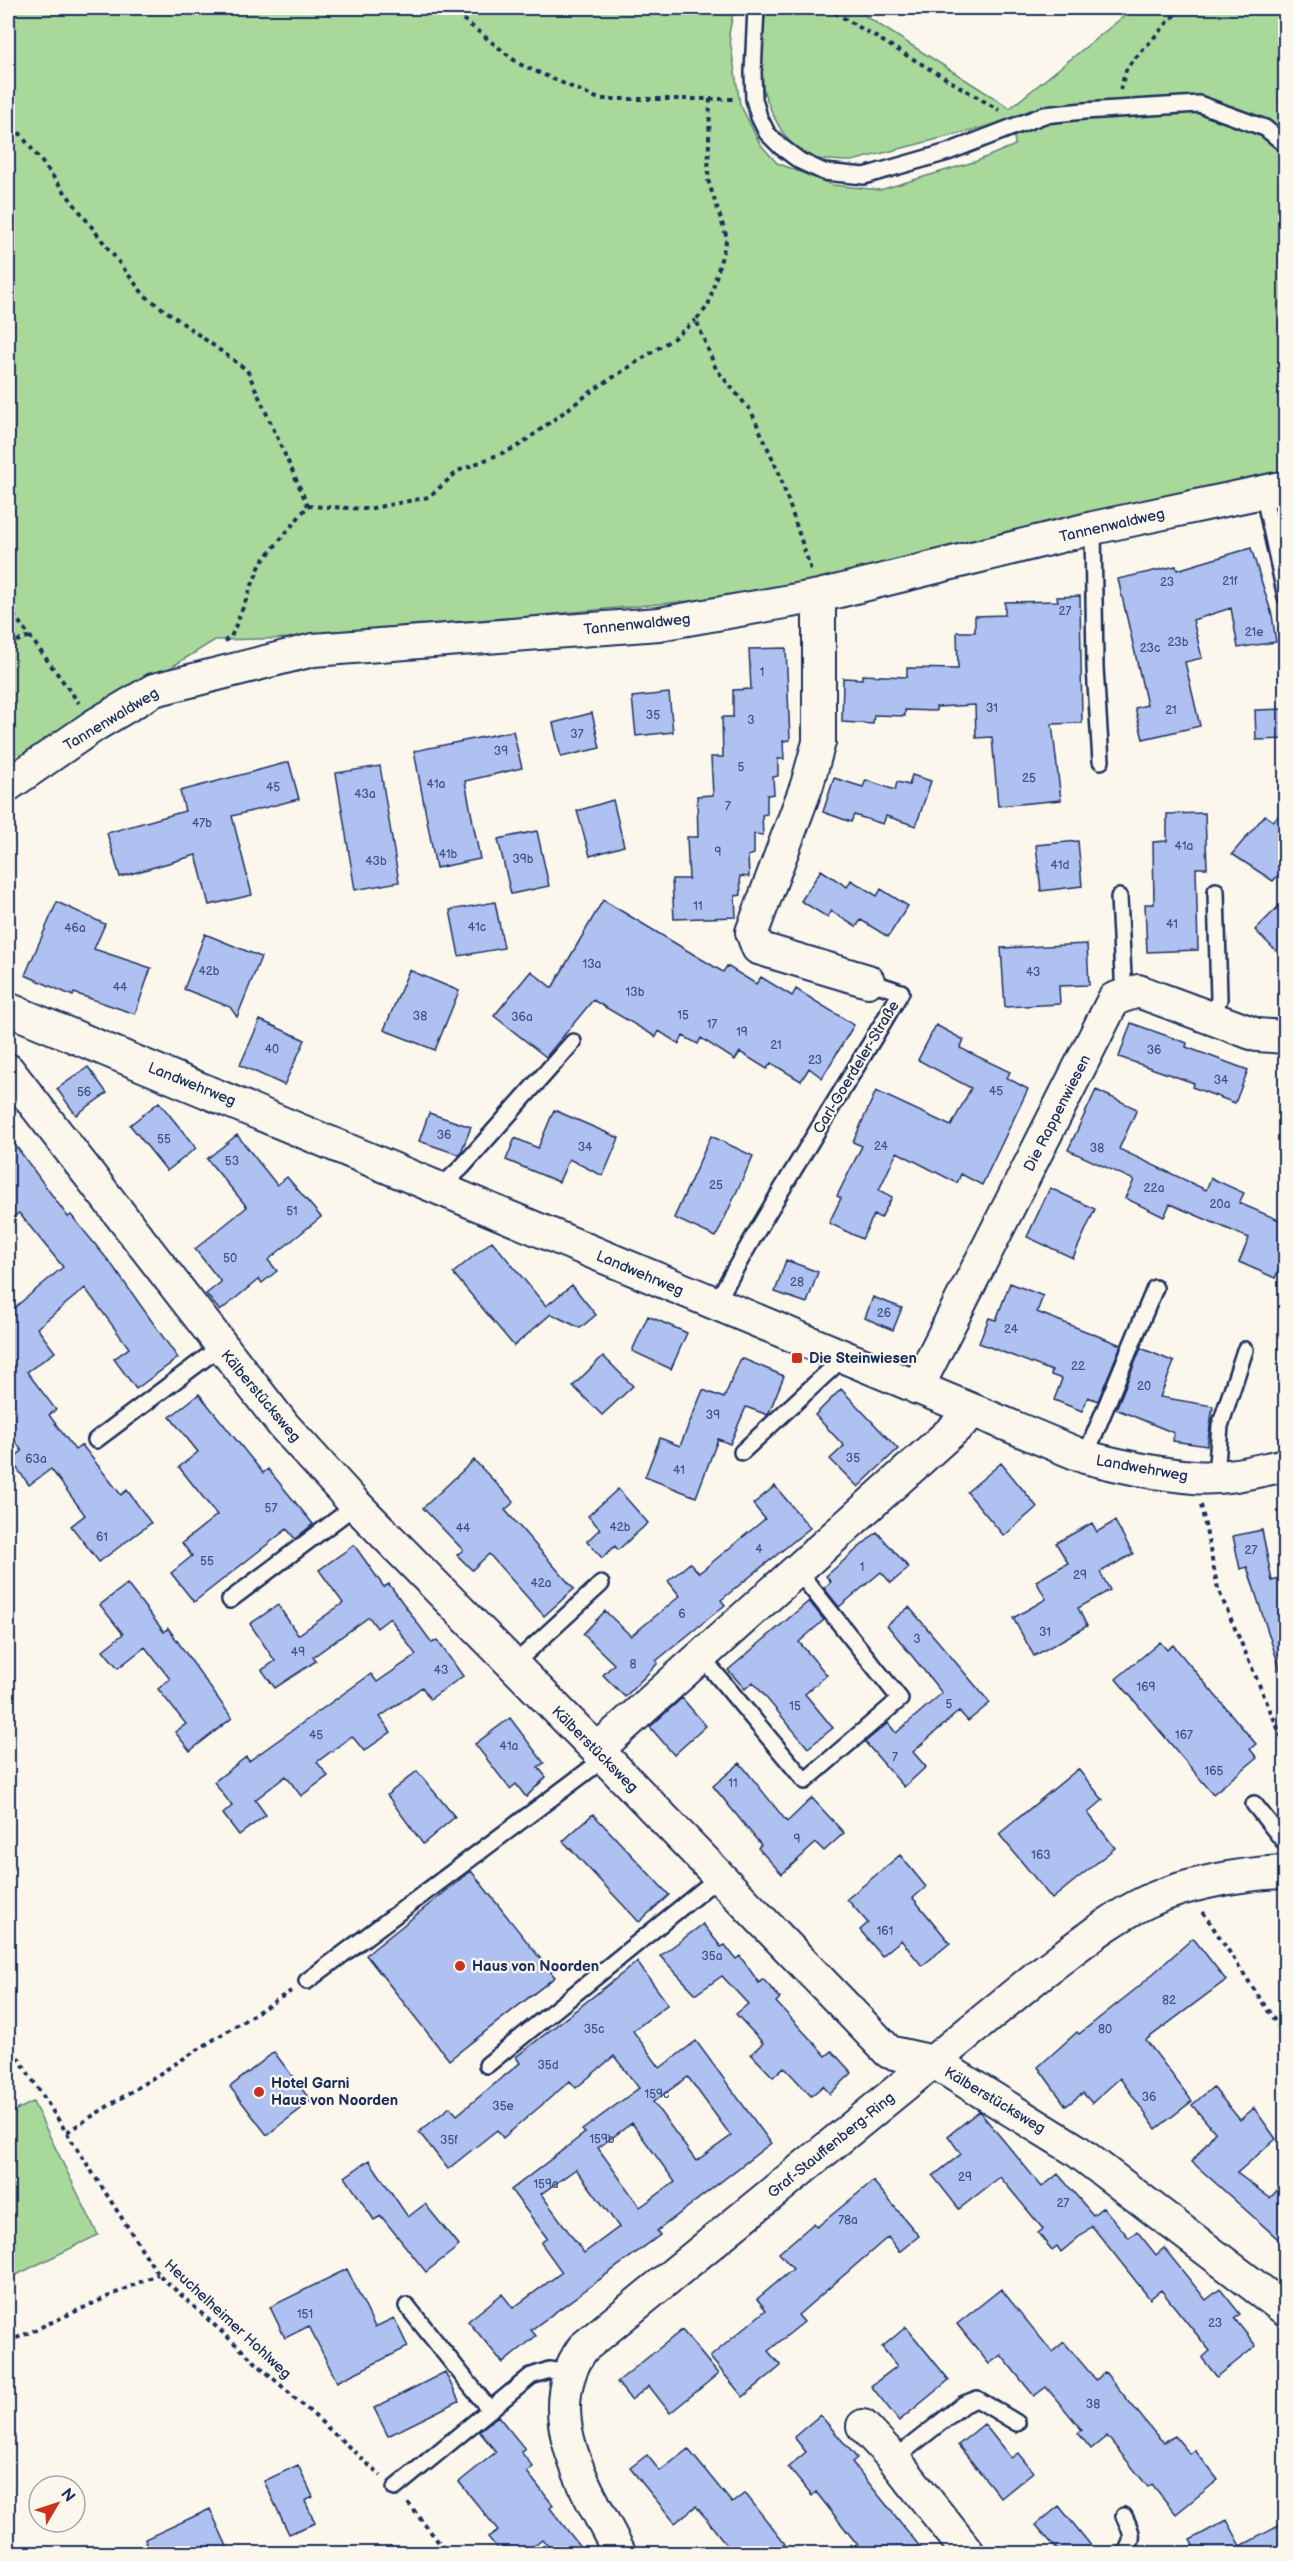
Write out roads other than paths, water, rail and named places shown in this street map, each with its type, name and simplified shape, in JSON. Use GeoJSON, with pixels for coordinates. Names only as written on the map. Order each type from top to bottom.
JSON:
{"type":"FeatureCollection","features":[{"type":"Feature","properties":{"kind":"street","name":"Tannenwaldweg"},"geometry":{"type":"LineString","coordinates":[[8,785],[95,725],[154,690],[313,650],[659,624],[819,596],[1093,528],[1274,489]]}},
{"type":"Feature","properties":{"kind":"street","name":"Carl-Goerdeler-Straße"},"geometry":{"type":"LineString","coordinates":[[819,596],[819,742],[807,785],[752,932],[758,948],[868,981]]}},
{"type":"Feature","properties":{"kind":"street"},"geometry":{"type":"LineString","coordinates":[[1124,996],[1138,991],[1257,1035],[1286,1036]]}},
{"type":"Feature","properties":{"kind":"street","name":"Die Rappenwiesen"},"geometry":{"type":"LineString","coordinates":[[917,1388],[1114,999],[1124,996]]}},
{"type":"Feature","properties":{"kind":"street","name":"Landwehrweg"},"geometry":{"type":"LineString","coordinates":[[8,1009],[441,1187],[715,1305],[1085,1457],[1206,1477],[1286,1465]]}},
{"type":"Feature","properties":{"kind":"street","name":"Kälberstücksweg"},"geometry":{"type":"LineString","coordinates":[[8,1070],[121,1214],[220,1347],[284,1426],[356,1505],[602,1754],[889,2052],[934,2062],[1076,2150],[1286,2310]]}},
{"type":"Feature","properties":{"kind":"street"},"geometry":{"type":"LineString","coordinates":[[602,1754],[700,1654],[973,1412]]}},
{"type":"Feature","properties":{"kind":"street","name":"Graf-Stauffenberg-Ring"},"geometry":{"type":"LineString","coordinates":[[620,2553],[572,2455],[565,2428],[564,2402],[568,2373],[583,2348],[598,2332],[1040,1974],[1119,1917],[1148,1901],[1226,1877],[1286,1872]]}},
{"type":"Feature","properties":{"kind":"street"},"geometry":{"type":"LineString","coordinates":[[863,2426],[894,2459],[969,2553]]}},
{"type":"Feature","properties":{"kind":"lane"},"geometry":{"type":"LineString","coordinates":[[756,8],[754,99],[767,133],[800,161],[824,172],[864,176],[948,152],[1044,115],[1199,104],[1265,128],[1286,145]]}},
{"type":"Feature","properties":{"kind":"lane"},"geometry":{"type":"LineString","coordinates":[[1274,489],[1286,597]]}},
{"type":"Feature","properties":{"kind":"lane"},"geometry":{"type":"LineString","coordinates":[[1093,528],[1095,668],[1101,761]]}},
{"type":"Feature","properties":{"kind":"lane"},"geometry":{"type":"LineString","coordinates":[[1213,1018],[1219,999],[1216,891]]}},
{"type":"Feature","properties":{"kind":"lane"},"geometry":{"type":"LineString","coordinates":[[1119,897],[1124,996]]}},
{"type":"Feature","properties":{"kind":"lane","name":"Carl-Goerdeler-Straße"},"geometry":{"type":"LineString","coordinates":[[715,1305],[740,1256],[798,1159],[833,1108],[901,992],[868,981]]}},
{"type":"Feature","properties":{"kind":"lane"},"geometry":{"type":"LineString","coordinates":[[441,1187],[462,1167],[573,1042]]}},
{"type":"Feature","properties":{"kind":"lane"},"geometry":{"type":"LineString","coordinates":[[1085,1457],[1155,1288]]}},
{"type":"Feature","properties":{"kind":"lane"},"geometry":{"type":"LineString","coordinates":[[96,1440],[220,1347]]}},
{"type":"Feature","properties":{"kind":"lane"},"geometry":{"type":"LineString","coordinates":[[1206,1477],[1245,1350]]}},
{"type":"Feature","properties":{"kind":"lane"},"geometry":{"type":"LineString","coordinates":[[742,1452],[844,1357]]}},
{"type":"Feature","properties":{"kind":"lane"},"geometry":{"type":"LineString","coordinates":[[230,1600],[356,1505]]}},
{"type":"Feature","properties":{"kind":"lane"},"geometry":{"type":"LineString","coordinates":[[700,1654],[805,1781],[900,1699],[797,1570]]}},
{"type":"Feature","properties":{"kind":"lane"},"geometry":{"type":"LineString","coordinates":[[513,1665],[601,1584]]}},
{"type":"Feature","properties":{"kind":"lane"},"geometry":{"type":"LineString","coordinates":[[307,1981],[602,1754]]}},
{"type":"Feature","properties":{"kind":"lane"},"geometry":{"type":"LineString","coordinates":[[1254,1804],[1286,1844]]}},
{"type":"Feature","properties":{"kind":"lane"},"geometry":{"type":"LineString","coordinates":[[487,2065],[720,1876]]}},
{"type":"Feature","properties":{"kind":"lane"},"geometry":{"type":"LineString","coordinates":[[406,2306],[490,2410]]}},
{"type":"Feature","properties":{"kind":"lane"},"geometry":{"type":"LineString","coordinates":[[395,2488],[531,2376],[549,2370],[568,2373]]}},
{"type":"Feature","properties":{"kind":"lane"},"geometry":{"type":"LineString","coordinates":[[894,2459],[964,2404],[977,2399],[1017,2423]]}},
{"type":"Feature","properties":{"kind":"lane"},"geometry":{"type":"LineString","coordinates":[[1124,2516],[1133,2533],[1132,2543],[1125,2553]]}},
{"type":"Feature","properties":{"kind":"place","name":"Die Steinwiesen"},"geometry":{"type":"Point","coordinates":[797,1358]}},
{"type":"Feature","properties":{"kind":"place","name":"Haus von Noorden"},"geometry":{"type":"Point","coordinates":[460,1966]}},
{"type":"Feature","properties":{"kind":"place","name":"Hotel Garni Haus von Noorden"},"geometry":{"type":"Point","coordinates":[259,2092]}}]}
